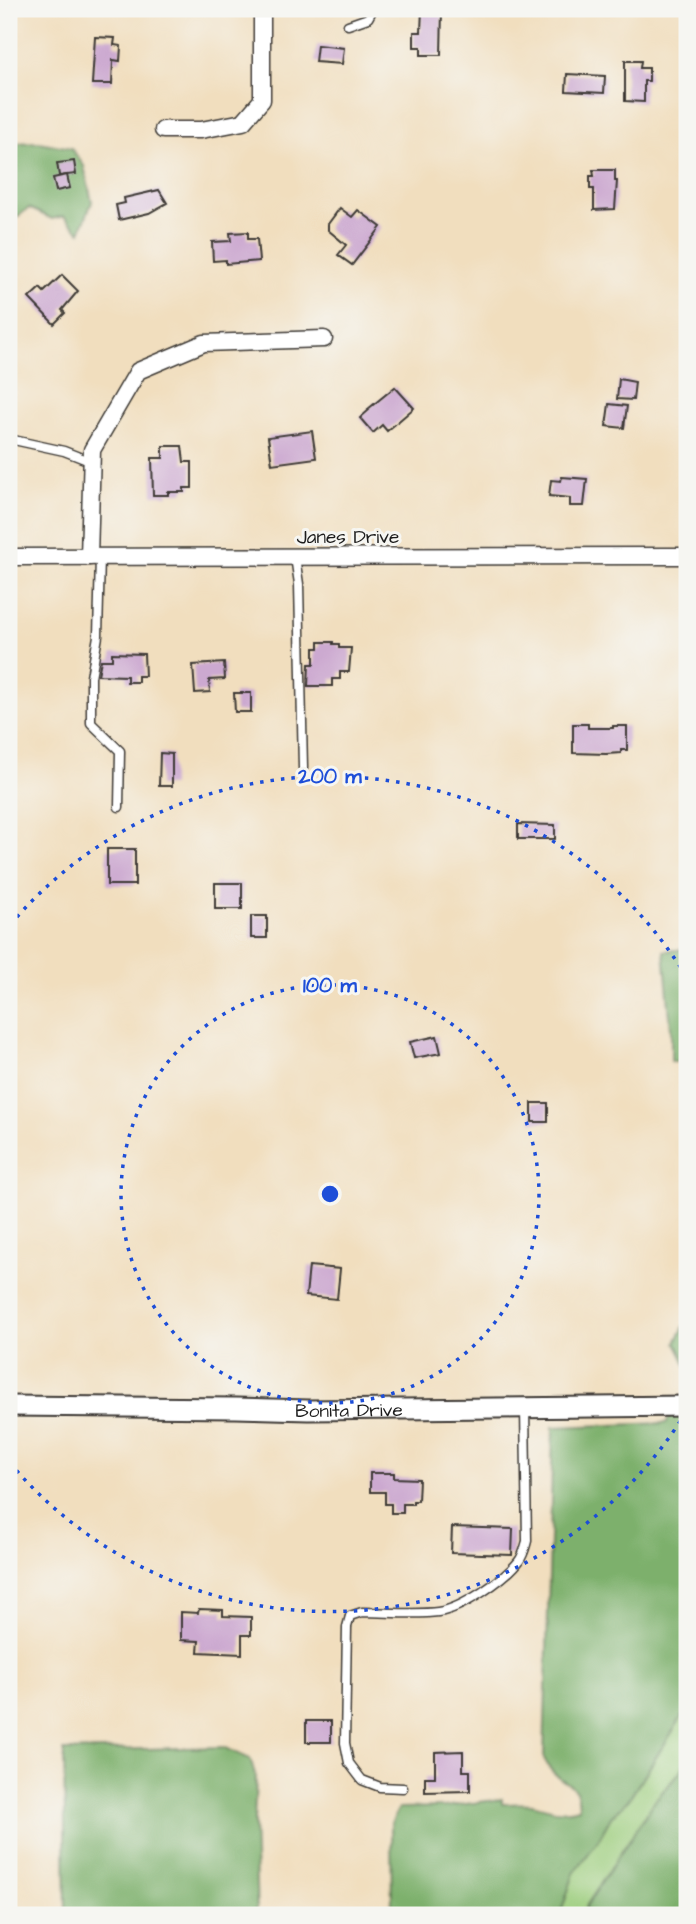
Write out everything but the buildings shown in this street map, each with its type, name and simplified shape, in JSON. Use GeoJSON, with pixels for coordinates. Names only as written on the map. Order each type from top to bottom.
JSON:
{"type":"FeatureCollection","features":[{"type":"Feature","properties":{"kind":"street"},"geometry":{"type":"LineString","coordinates":[[163,130],[201,130],[243,122],[262,100],[262,9]]}},
{"type":"Feature","properties":{"kind":"street"},"geometry":{"type":"LineString","coordinates":[[95,557],[92,450],[138,371],[204,343],[324,339]]}},
{"type":"Feature","properties":{"kind":"street","name":"Janes Drive"},"geometry":{"type":"LineString","coordinates":[[9,557],[687,556]]}},
{"type":"Feature","properties":{"kind":"street","name":"Bonita Drive"},"geometry":{"type":"LineString","coordinates":[[9,1406],[308,1410],[687,1406]]}},
{"type":"Feature","properties":{"kind":"lane"},"geometry":{"type":"LineString","coordinates":[[348,25],[368,18],[373,9]]}},
{"type":"Feature","properties":{"kind":"lane"},"geometry":{"type":"LineString","coordinates":[[9,439],[64,451],[92,462]]}},
{"type":"Feature","properties":{"kind":"lane"},"geometry":{"type":"LineString","coordinates":[[95,557],[98,636],[91,677],[91,723],[120,751],[119,807]]}},
{"type":"Feature","properties":{"kind":"lane"},"geometry":{"type":"LineString","coordinates":[[295,557],[299,584],[303,768]]}},
{"type":"Feature","properties":{"kind":"lane"},"geometry":{"type":"LineString","coordinates":[[403,1788],[380,1787],[362,1780],[349,1763],[345,1743],[347,1627],[350,1616],[362,1612],[440,1612],[462,1604],[498,1582],[519,1561],[527,1541],[525,1408]]}},
{"type":"Feature","properties":{"kind":"green space"},"geometry":{"type":"Polygon","coordinates":[[[9,142],[71,148],[84,166],[92,202],[80,232],[64,216],[52,219],[29,208],[9,223],[9,142]]]}},
{"type":"Feature","properties":{"kind":"green space"},"geometry":{"type":"Polygon","coordinates":[[[687,949],[687,1062],[671,1061],[664,951],[687,949]]]}},
{"type":"Feature","properties":{"kind":"green space"},"geometry":{"type":"Polygon","coordinates":[[[687,1321],[687,1366],[676,1342],[687,1321]]]}},
{"type":"Feature","properties":{"kind":"green space"},"geometry":{"type":"Polygon","coordinates":[[[672,1414],[687,1414],[687,1709],[629,1799],[611,1817],[597,1842],[574,1873],[560,1915],[392,1915],[391,1823],[399,1808],[444,1807],[502,1799],[502,1804],[532,1804],[561,1810],[579,1808],[575,1789],[552,1771],[544,1759],[553,1427],[666,1423],[672,1414]]]}},
{"type":"Feature","properties":{"kind":"green space"},"geometry":{"type":"Polygon","coordinates":[[[687,1709],[687,1760],[681,1771],[656,1799],[587,1905],[584,1915],[560,1915],[574,1873],[597,1842],[611,1817],[629,1799],[687,1709]]]}},
{"type":"Feature","properties":{"kind":"green space"},"geometry":{"type":"Polygon","coordinates":[[[223,1747],[250,1759],[256,1777],[254,1822],[257,1915],[66,1915],[64,1751],[223,1747]]]}},
{"type":"Feature","properties":{"kind":"green space"},"geometry":{"type":"Polygon","coordinates":[[[687,1760],[687,1915],[584,1915],[587,1905],[656,1799],[681,1771],[687,1760]]]}}]}
